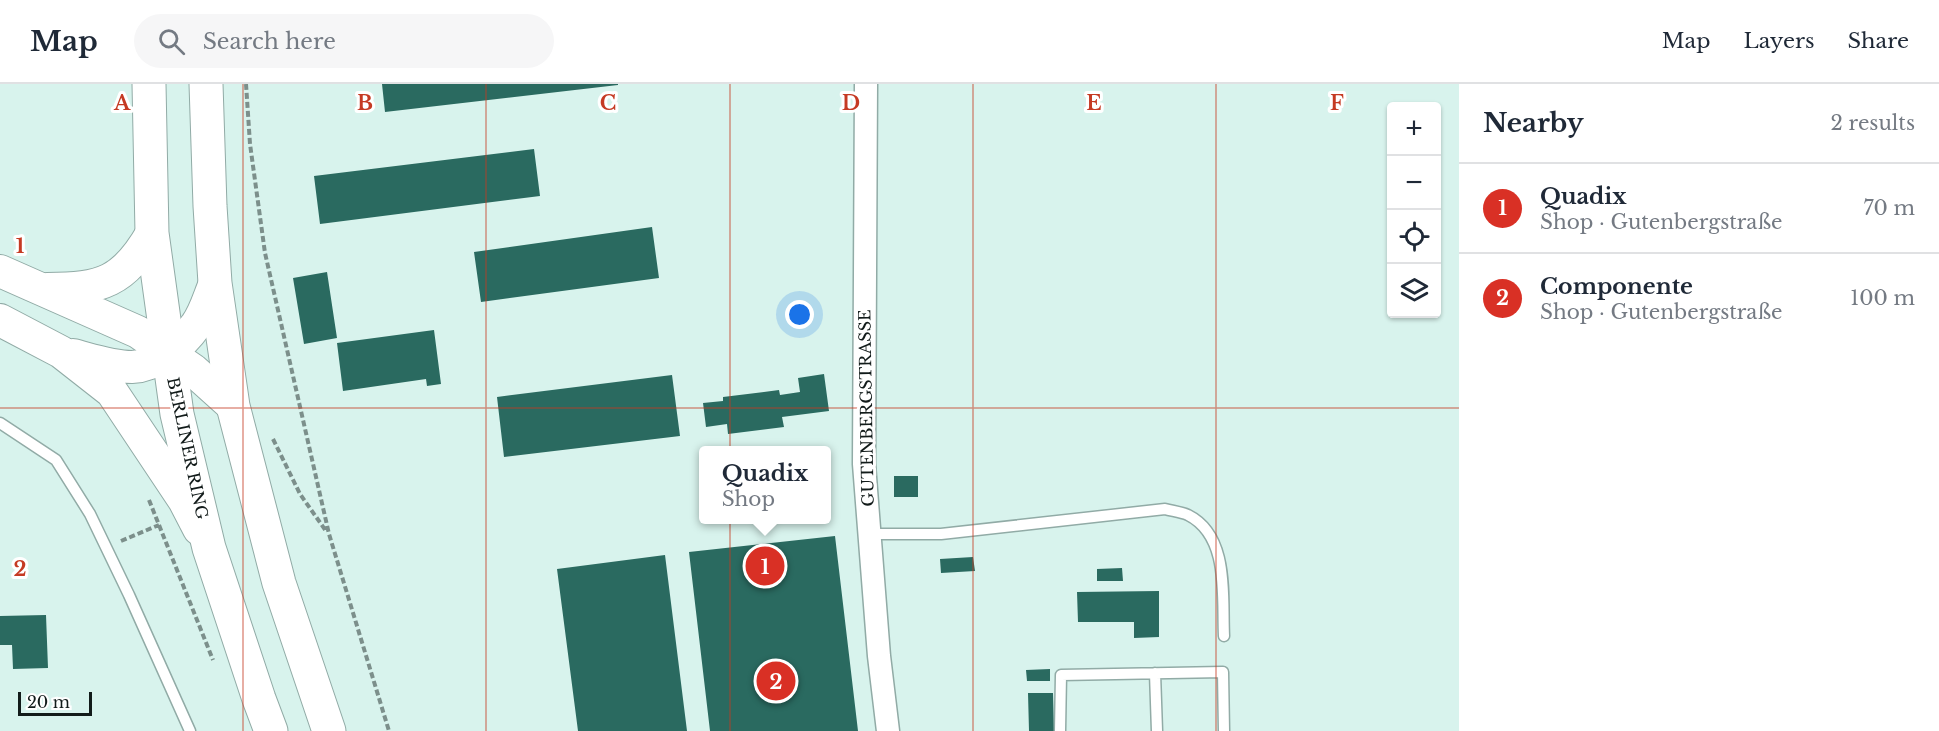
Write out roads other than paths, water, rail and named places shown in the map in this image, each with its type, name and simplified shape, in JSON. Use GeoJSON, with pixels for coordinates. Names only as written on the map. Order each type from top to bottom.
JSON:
{"type":"FeatureCollection","features":[{"type":"Feature","properties":{"kind":"main road","name":"BERLINER RING"},"geometry":{"type":"LineString","coordinates":[[149,84],[152,233],[177,414],[209,548],[271,731]]}},
{"type":"Feature","properties":{"kind":"main road"},"geometry":{"type":"LineString","coordinates":[[206,84],[215,283],[233,406],[279,583],[329,731]]}},
{"type":"Feature","properties":{"kind":"street","name":"GUTENBERGSTRASSE"},"geometry":{"type":"LineString","coordinates":[[866,84],[864,464],[879,656],[888,731]]}},
{"type":"Feature","properties":{"kind":"street"},"geometry":{"type":"LineString","coordinates":[[38,289],[82,288],[104,283],[120,274],[134,261],[152,233]]}},
{"type":"Feature","properties":{"kind":"street"},"geometry":{"type":"LineString","coordinates":[[0,271],[138,332],[194,370],[233,406]]}},
{"type":"Feature","properties":{"kind":"street"},"geometry":{"type":"LineString","coordinates":[[61,352],[114,365],[132,367],[146,365],[169,352],[183,340],[196,324],[215,283]]}},
{"type":"Feature","properties":{"kind":"street"},"geometry":{"type":"LineString","coordinates":[[0,320],[61,352],[91,374],[116,398],[184,500],[209,548]]}},
{"type":"Feature","properties":{"kind":"lane"},"geometry":{"type":"LineString","coordinates":[[0,423],[56,460],[90,514],[190,731]]}},
{"type":"Feature","properties":{"kind":"lane"},"geometry":{"type":"LineString","coordinates":[[869,534],[941,534],[1165,509],[1187,515],[1201,524],[1213,539],[1220,557],[1224,636]]}},
{"type":"Feature","properties":{"kind":"lane"},"geometry":{"type":"LineString","coordinates":[[1060,731],[1061,675],[1223,672],[1224,731]]}},
{"type":"Feature","properties":{"kind":"lane"},"geometry":{"type":"LineString","coordinates":[[1155,673],[1157,731]]}},
{"type":"Feature","properties":{"kind":"place","name":"Quadix"},"geometry":{"type":"Point","coordinates":[765,566]}},
{"type":"Feature","properties":{"kind":"place","name":"Componente"},"geometry":{"type":"Point","coordinates":[776,681]}}]}
